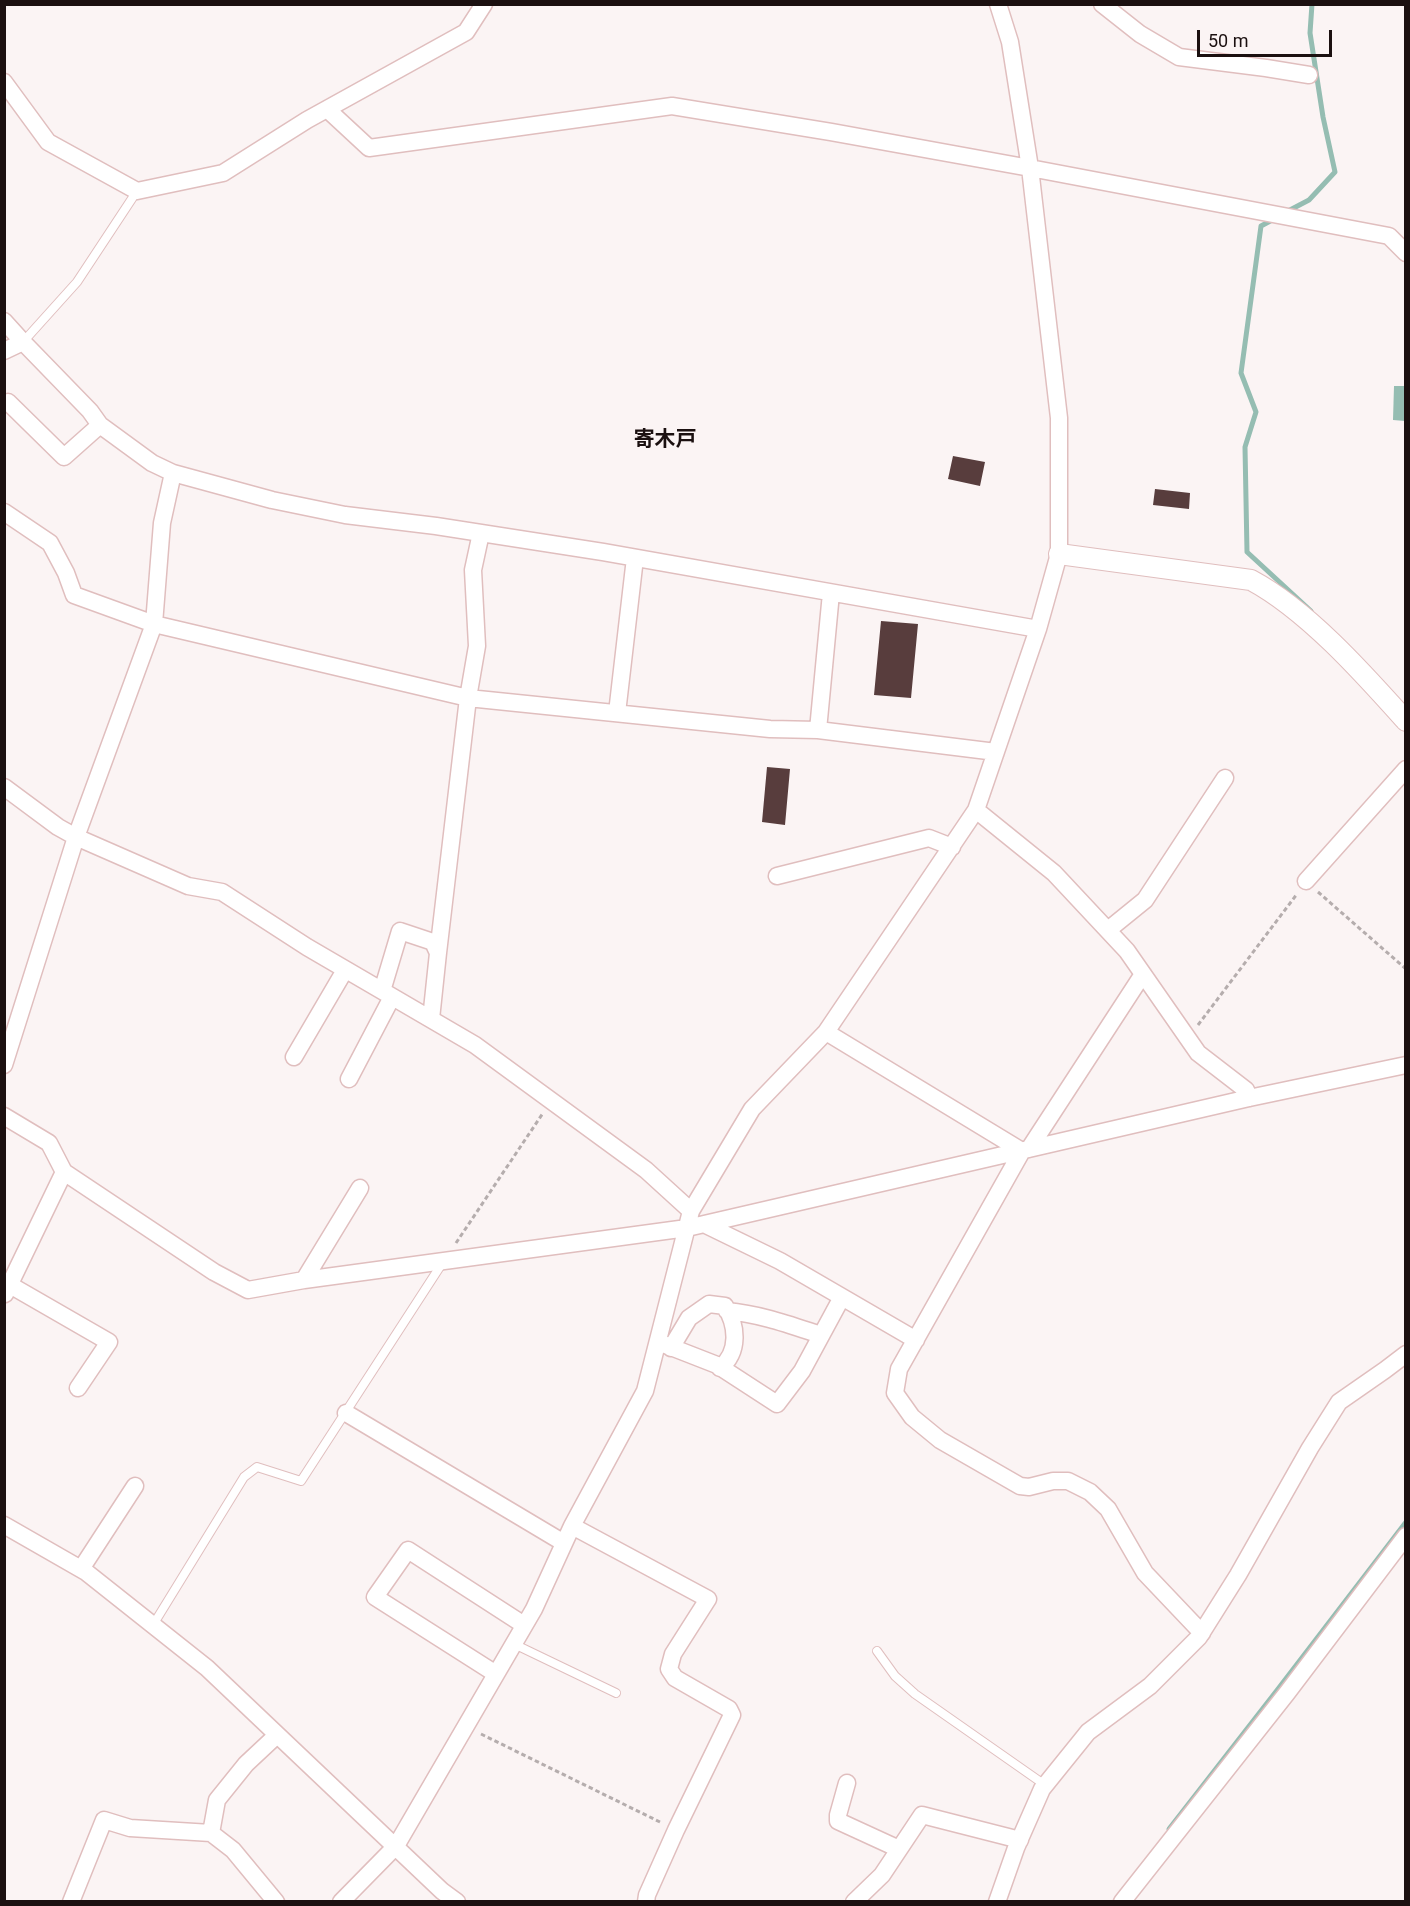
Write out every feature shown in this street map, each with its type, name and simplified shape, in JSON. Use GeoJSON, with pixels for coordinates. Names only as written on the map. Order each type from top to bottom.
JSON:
{"type":"FeatureCollection","features":[{"type":"Feature","properties":{"kind":"street"},"geometry":{"type":"LineString","coordinates":[[4,81],[48,142],[137,191],[223,173],[307,120],[466,32],[484,4]]}},
{"type":"Feature","properties":{"kind":"street"},"geometry":{"type":"LineString","coordinates":[[341,1902],[396,1846],[534,1610],[572,1526],[645,1391],[664,1345],[691,1211],[752,1109],[826,1032],[976,810],[1038,629],[1059,554],[1059,418],[1030,168],[1010,42],[998,4]]}},
{"type":"Feature","properties":{"kind":"street"},"geometry":{"type":"LineString","coordinates":[[1102,4],[1140,34],[1179,57],[1309,75]]}},
{"type":"Feature","properties":{"kind":"street"},"geometry":{"type":"LineString","coordinates":[[328,110],[369,148],[672,106],[1030,168],[1389,236],[1406,254]]}},
{"type":"Feature","properties":{"kind":"street"},"geometry":{"type":"LineString","coordinates":[[4,321],[100,424],[152,463],[173,473],[272,500],[345,515],[481,533],[635,558],[1038,629]]}},
{"type":"Feature","properties":{"kind":"street"},"geometry":{"type":"LineString","coordinates":[[4,351],[23,342]]}},
{"type":"Feature","properties":{"kind":"street"},"geometry":{"type":"LineString","coordinates":[[8,402],[64,457],[100,424]]}},
{"type":"Feature","properties":{"kind":"street"},"geometry":{"type":"LineString","coordinates":[[4,1065],[76,837],[154,624],[162,524],[173,473]]}},
{"type":"Feature","properties":{"kind":"street"},"geometry":{"type":"LineString","coordinates":[[4,512],[50,543],[66,573],[74,595],[154,624],[468,698],[770,729],[818,730],[996,752]]}},
{"type":"Feature","properties":{"kind":"street"},"geometry":{"type":"LineString","coordinates":[[431,1019],[468,698],[477,646],[473,570],[481,533]]}},
{"type":"Feature","properties":{"kind":"street"},"geometry":{"type":"LineString","coordinates":[[1059,554],[1251,580],[1274,592],[1316,629],[1374,686],[1406,722]]}},
{"type":"Feature","properties":{"kind":"street"},"geometry":{"type":"LineString","coordinates":[[617,713],[635,558]]}},
{"type":"Feature","properties":{"kind":"street"},"geometry":{"type":"LineString","coordinates":[[818,730],[831,593]]}},
{"type":"Feature","properties":{"kind":"street"},"geometry":{"type":"LineString","coordinates":[[1306,881],[1406,770]]}},
{"type":"Feature","properties":{"kind":"street"},"geometry":{"type":"LineString","coordinates":[[1108,930],[1145,900],[1225,778]]}},
{"type":"Feature","properties":{"kind":"street"},"geometry":{"type":"LineString","coordinates":[[4,787],[58,827],[76,837],[188,886],[222,892],[307,948],[475,1045],[646,1170],[691,1211]]}},
{"type":"Feature","properties":{"kind":"street"},"geometry":{"type":"LineString","coordinates":[[976,810],[1054,873],[1127,951],[1198,1053],[1246,1090],[1249,1098]]}},
{"type":"Feature","properties":{"kind":"street"},"geometry":{"type":"LineString","coordinates":[[777,876],[929,837],[952,847]]}},
{"type":"Feature","properties":{"kind":"street"},"geometry":{"type":"LineString","coordinates":[[349,1079],[387,994],[400,931],[433,942],[438,953]]}},
{"type":"Feature","properties":{"kind":"street"},"geometry":{"type":"LineString","coordinates":[[294,1057],[345,970]]}},
{"type":"Feature","properties":{"kind":"street"},"geometry":{"type":"LineString","coordinates":[[1143,974],[1025,1150],[899,1369],[896,1393],[912,1417],[940,1440],[1020,1486],[1029,1487],[1039,1483],[1068,1481],[1090,1492],[1108,1509],[1145,1573],[1202,1632]]}},
{"type":"Feature","properties":{"kind":"street"},"geometry":{"type":"LineString","coordinates":[[826,1032],[1025,1150]]}},
{"type":"Feature","properties":{"kind":"street"},"geometry":{"type":"LineString","coordinates":[[4,1116],[49,1143],[64,1172],[214,1272],[248,1290],[304,1280],[687,1228],[1249,1098],[1406,1065]]}},
{"type":"Feature","properties":{"kind":"street"},"geometry":{"type":"LineString","coordinates":[[64,1172],[7,1290],[109,1342],[78,1388]]}},
{"type":"Feature","properties":{"kind":"street"},"geometry":{"type":"LineString","coordinates":[[304,1280],[360,1188]]}},
{"type":"Feature","properties":{"kind":"street"},"geometry":{"type":"LineString","coordinates":[[704,1224],[780,1261],[915,1340]]}},
{"type":"Feature","properties":{"kind":"street"},"geometry":{"type":"LineString","coordinates":[[664,1345],[720,1368],[777,1404],[801,1371],[842,1297]]}},
{"type":"Feature","properties":{"kind":"street"},"geometry":{"type":"LineString","coordinates":[[664,1345],[689,1318],[709,1304],[724,1306],[732,1317],[735,1337],[732,1352],[720,1368]]}},
{"type":"Feature","properties":{"kind":"street"},"geometry":{"type":"LineString","coordinates":[[728,1311],[773,1319],[821,1335]]}},
{"type":"Feature","properties":{"kind":"street"},"geometry":{"type":"LineString","coordinates":[[997,1902],[1020,1840],[1045,1785],[1088,1732],[1150,1686],[1202,1632],[1339,1402],[1406,1354]]}},
{"type":"Feature","properties":{"kind":"street"},"geometry":{"type":"LineString","coordinates":[[346,1413],[564,1543]]}},
{"type":"Feature","properties":{"kind":"street"},"geometry":{"type":"LineString","coordinates":[[81,1569],[135,1486]]}},
{"type":"Feature","properties":{"kind":"street"},"geometry":{"type":"LineString","coordinates":[[4,1525],[81,1569],[207,1668],[442,1891],[457,1902]]}},
{"type":"Feature","properties":{"kind":"street"},"geometry":{"type":"LineString","coordinates":[[572,1526],[708,1599],[673,1654],[669,1669],[675,1678],[729,1709],[732,1715],[676,1830],[646,1902]]}},
{"type":"Feature","properties":{"kind":"street"},"geometry":{"type":"LineString","coordinates":[[1122,1902],[1287,1693],[1406,1536]]}},
{"type":"Feature","properties":{"kind":"street"},"geometry":{"type":"LineString","coordinates":[[496,1674],[375,1597],[408,1550],[524,1625]]}},
{"type":"Feature","properties":{"kind":"street"},"geometry":{"type":"LineString","coordinates":[[211,1833],[218,1800],[246,1764],[278,1735]]}},
{"type":"Feature","properties":{"kind":"street"},"geometry":{"type":"LineString","coordinates":[[847,1782],[838,1821],[899,1849]]}},
{"type":"Feature","properties":{"kind":"street"},"geometry":{"type":"LineString","coordinates":[[854,1902],[882,1875],[922,1815],[1020,1840]]}},
{"type":"Feature","properties":{"kind":"street"},"geometry":{"type":"LineString","coordinates":[[71,1902],[104,1820],[130,1828],[211,1833],[233,1850],[276,1902]]}},
{"type":"Feature","properties":{"kind":"lane"},"geometry":{"type":"LineString","coordinates":[[23,342],[77,282],[137,191]]}},
{"type":"Feature","properties":{"kind":"lane"},"geometry":{"type":"LineString","coordinates":[[153,1625],[244,1477],[257,1467],[301,1481],[444,1262]]}},
{"type":"Feature","properties":{"kind":"lane"},"geometry":{"type":"LineString","coordinates":[[514,1644],[616,1693]]}},
{"type":"Feature","properties":{"kind":"lane"},"geometry":{"type":"LineString","coordinates":[[877,1651],[895,1676],[915,1694],[1045,1785]]}},
{"type":"Feature","properties":{"kind":"path"},"geometry":{"type":"LineString","coordinates":[[1188,1038],[1306,881],[1406,969]]}},
{"type":"Feature","properties":{"kind":"path"},"geometry":{"type":"LineString","coordinates":[[444,1262],[551,1100]]}},
{"type":"Feature","properties":{"kind":"path"},"geometry":{"type":"LineString","coordinates":[[465,1726],[676,1830]]}},
{"type":"Feature","properties":{"kind":"shaded area"},"geometry":{"type":"Polygon","coordinates":[[[1394,386],[1405,386],[1405,421],[1393,420],[1394,386]]]}},
{"type":"Feature","properties":{"kind":"building"},"geometry":{"type":"Polygon","coordinates":[[[953,456],[985,462],[980,486],[948,479],[953,456]]]}},
{"type":"Feature","properties":{"kind":"building"},"geometry":{"type":"Polygon","coordinates":[[[1155,489],[1190,493],[1189,509],[1153,505],[1155,489]]]}},
{"type":"Feature","properties":{"kind":"building"},"geometry":{"type":"Polygon","coordinates":[[[881,621],[918,624],[911,698],[874,695],[881,621]]]}},
{"type":"Feature","properties":{"kind":"building"},"geometry":{"type":"Polygon","coordinates":[[[767,767],[790,769],[785,825],[762,822],[767,767]]]}},
{"type":"Feature","properties":{"kind":"waterway"},"geometry":{"type":"LineString","coordinates":[[1288,211],[1309,200],[1335,172],[1323,117],[1310,33],[1312,4]]}},
{"type":"Feature","properties":{"kind":"waterway"},"geometry":{"type":"LineString","coordinates":[[1274,219],[1261,226],[1241,373],[1256,412],[1245,447],[1247,552],[1311,611]]}},
{"type":"Feature","properties":{"kind":"waterway"},"geometry":{"type":"LineString","coordinates":[[1169,1829],[1406,1522]]}},
{"type":"Feature","properties":{"kind":"district","name":"寄木戸"},"geometry":{"type":"Point","coordinates":[665,441]}}]}
